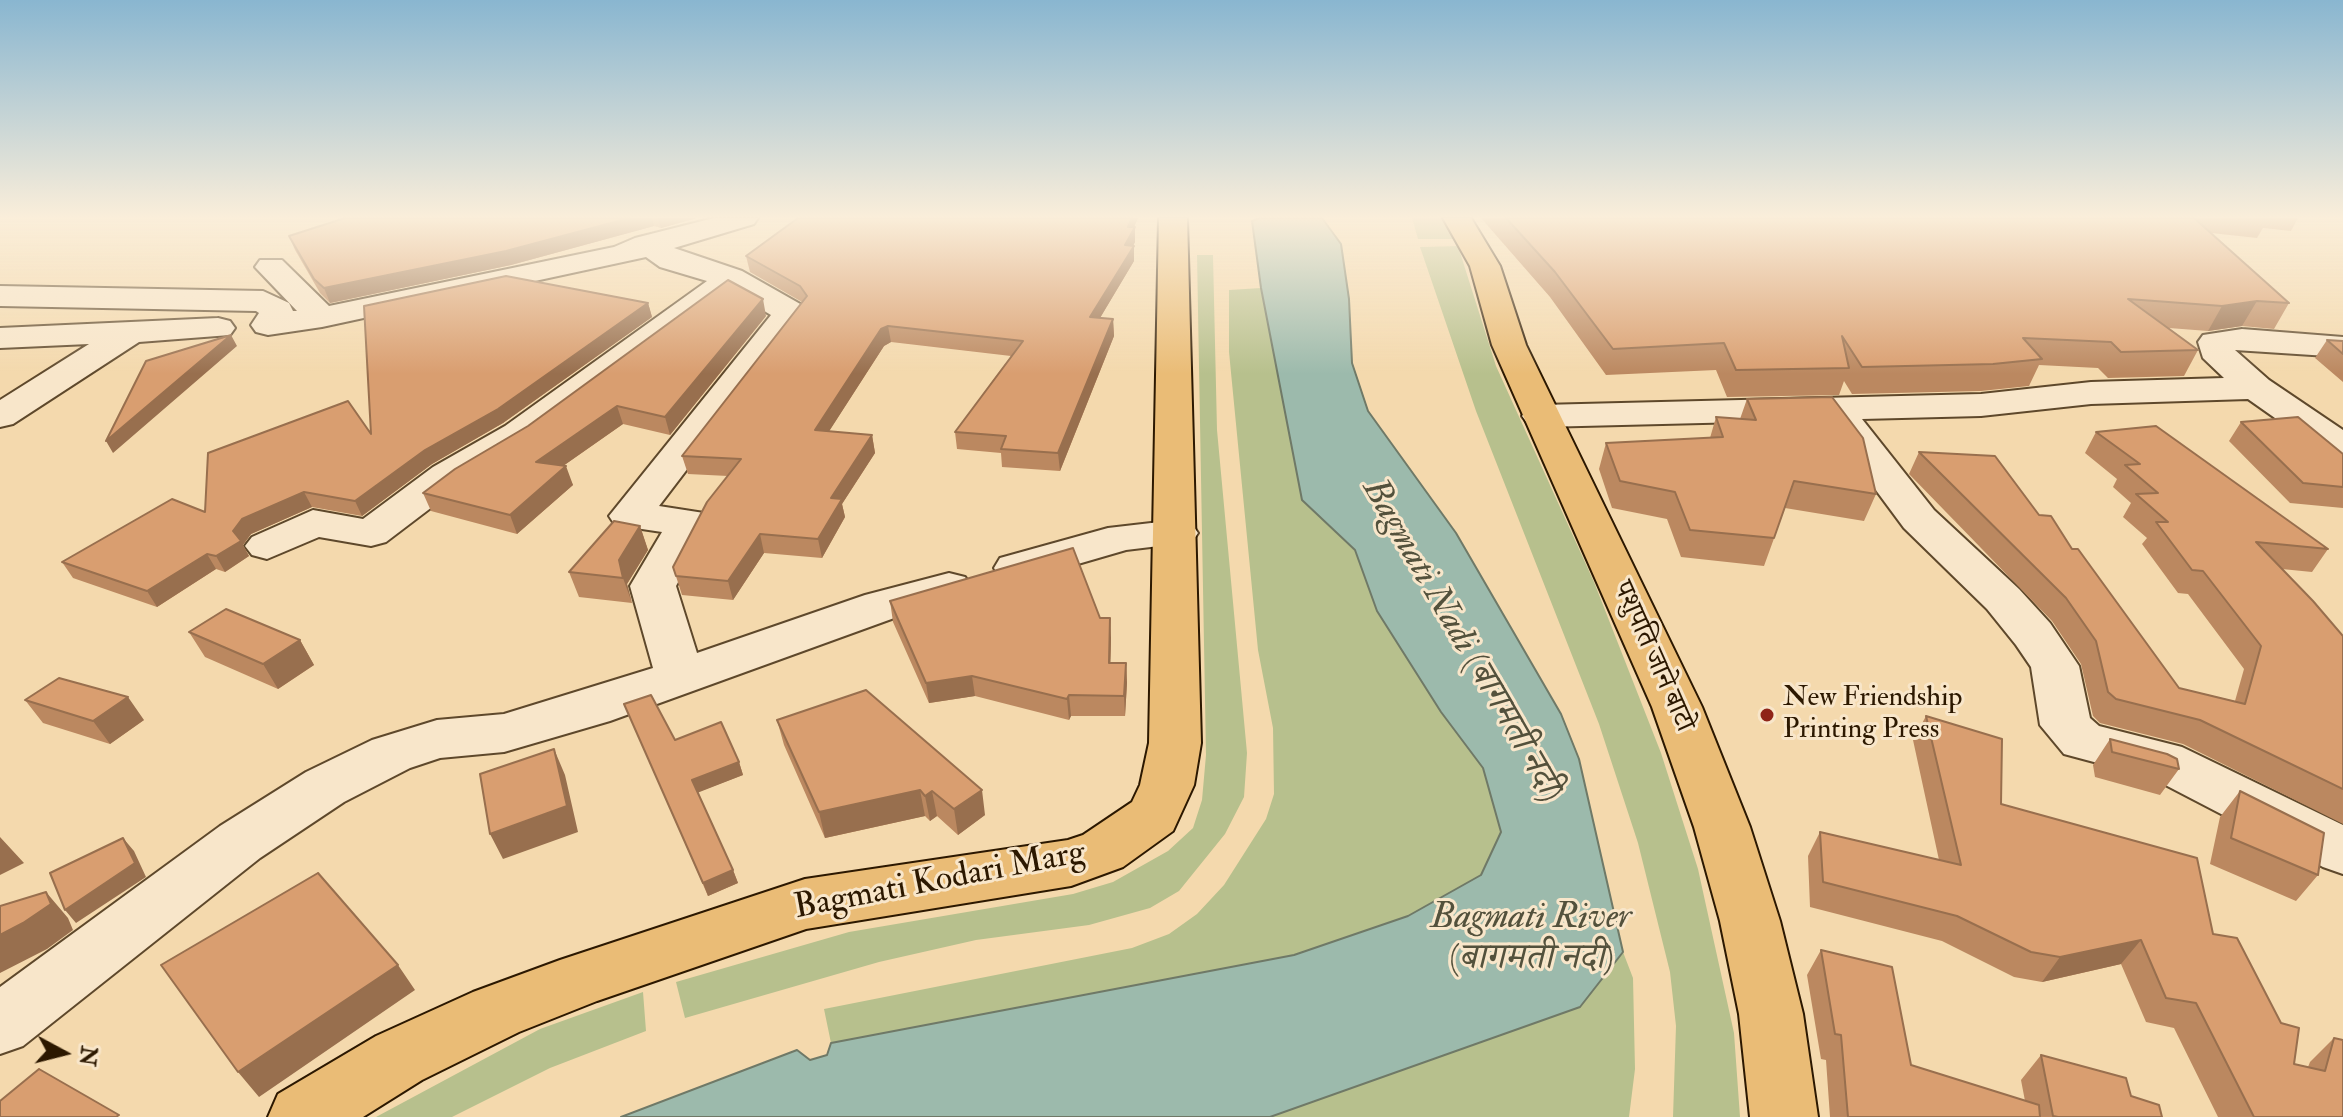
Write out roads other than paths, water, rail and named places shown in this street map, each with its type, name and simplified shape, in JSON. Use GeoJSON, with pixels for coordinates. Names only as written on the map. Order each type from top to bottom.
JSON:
{"type":"FeatureCollection","features":[{"type":"Feature","properties":{"kind":"main road","name":"Bagmati Kodari Marg"},"geometry":{"type":"LineString","coordinates":[[302,1117],[399,1058],[496,1012],[723,929],[805,904],[1071,863],[1103,851],[1153,816],[1167,785],[1175,743],[1177,533],[1174,270]]}},
{"type":"Feature","properties":{"kind":"main road","name":"पशुपति जाने बाटो"},"geometry":{"type":"LineString","coordinates":[[1486,270],[1509,345],[1677,707],[1722,827],[1750,921],[1771,1014],[1784,1117]]}},
{"type":"Feature","properties":{"kind":"street"},"geometry":{"type":"LineString","coordinates":[[274,270],[322,317]]}},
{"type":"Feature","properties":{"kind":"street"},"geometry":{"type":"LineString","coordinates":[[0,338],[268,325],[322,317],[547,270]]}},
{"type":"Feature","properties":{"kind":"street"},"geometry":{"type":"LineString","coordinates":[[680,675],[653,586],[689,522],[630,516],[790,312],[731,278],[705,270]]}},
{"type":"Feature","properties":{"kind":"street"},"geometry":{"type":"LineString","coordinates":[[267,546],[313,523],[371,533],[447,476],[519,434],[731,278]]}},
{"type":"Feature","properties":{"kind":"street"},"geometry":{"type":"LineString","coordinates":[[0,296],[263,301],[277,310],[268,325]]}},
{"type":"Feature","properties":{"kind":"street"},"geometry":{"type":"LineString","coordinates":[[0,416],[133,332]]}},
{"type":"Feature","properties":{"kind":"street"},"geometry":{"type":"LineString","coordinates":[[0,387],[89,334]]}},
{"type":"Feature","properties":{"kind":"street"},"geometry":{"type":"LineString","coordinates":[[2343,347],[2242,339],[2215,342],[2215,351],[2256,388],[2343,448]]}},
{"type":"Feature","properties":{"kind":"street"},"geometry":{"type":"LineString","coordinates":[[1541,416],[1981,405],[2091,393],[2256,388]]}},
{"type":"Feature","properties":{"kind":"street"},"geometry":{"type":"LineString","coordinates":[[1834,408],[1919,519],[2003,599],[2033,634],[2055,666],[2066,725],[2082,741],[2163,761],[2203,778],[2343,851]]}},
{"type":"Feature","properties":{"kind":"street"},"geometry":{"type":"LineString","coordinates":[[0,1025],[240,842],[338,780],[391,754],[437,739],[504,733],[592,708],[911,597],[1123,537],[1177,533]]}},
{"type":"Feature","properties":{"kind":"water","name":"Bagmati River (बागमती नदी)"},"geometry":{"type":"Polygon","coordinates":[[[1259,270],[1345,270],[1352,363],[1368,411],[1456,533],[1561,714],[1579,759],[1623,952],[1580,1007],[1270,1117],[621,1117],[797,1050],[810,1060],[827,1055],[831,1043],[1294,955],[1408,916],[1481,875],[1501,832],[1483,768],[1441,712],[1377,611],[1355,550],[1302,500],[1259,270]]]}},
{"type":"Feature","properties":{"kind":"place","name":"New Friendship Printing Press"},"geometry":{"type":"Point","coordinates":[1767,715]}},
{"type":"Feature","properties":{"kind":"water label","name":"Bagmati Nadi (बागमती नदी)"},"geometry":{"type":"Point","coordinates":[1461,641]}}]}
